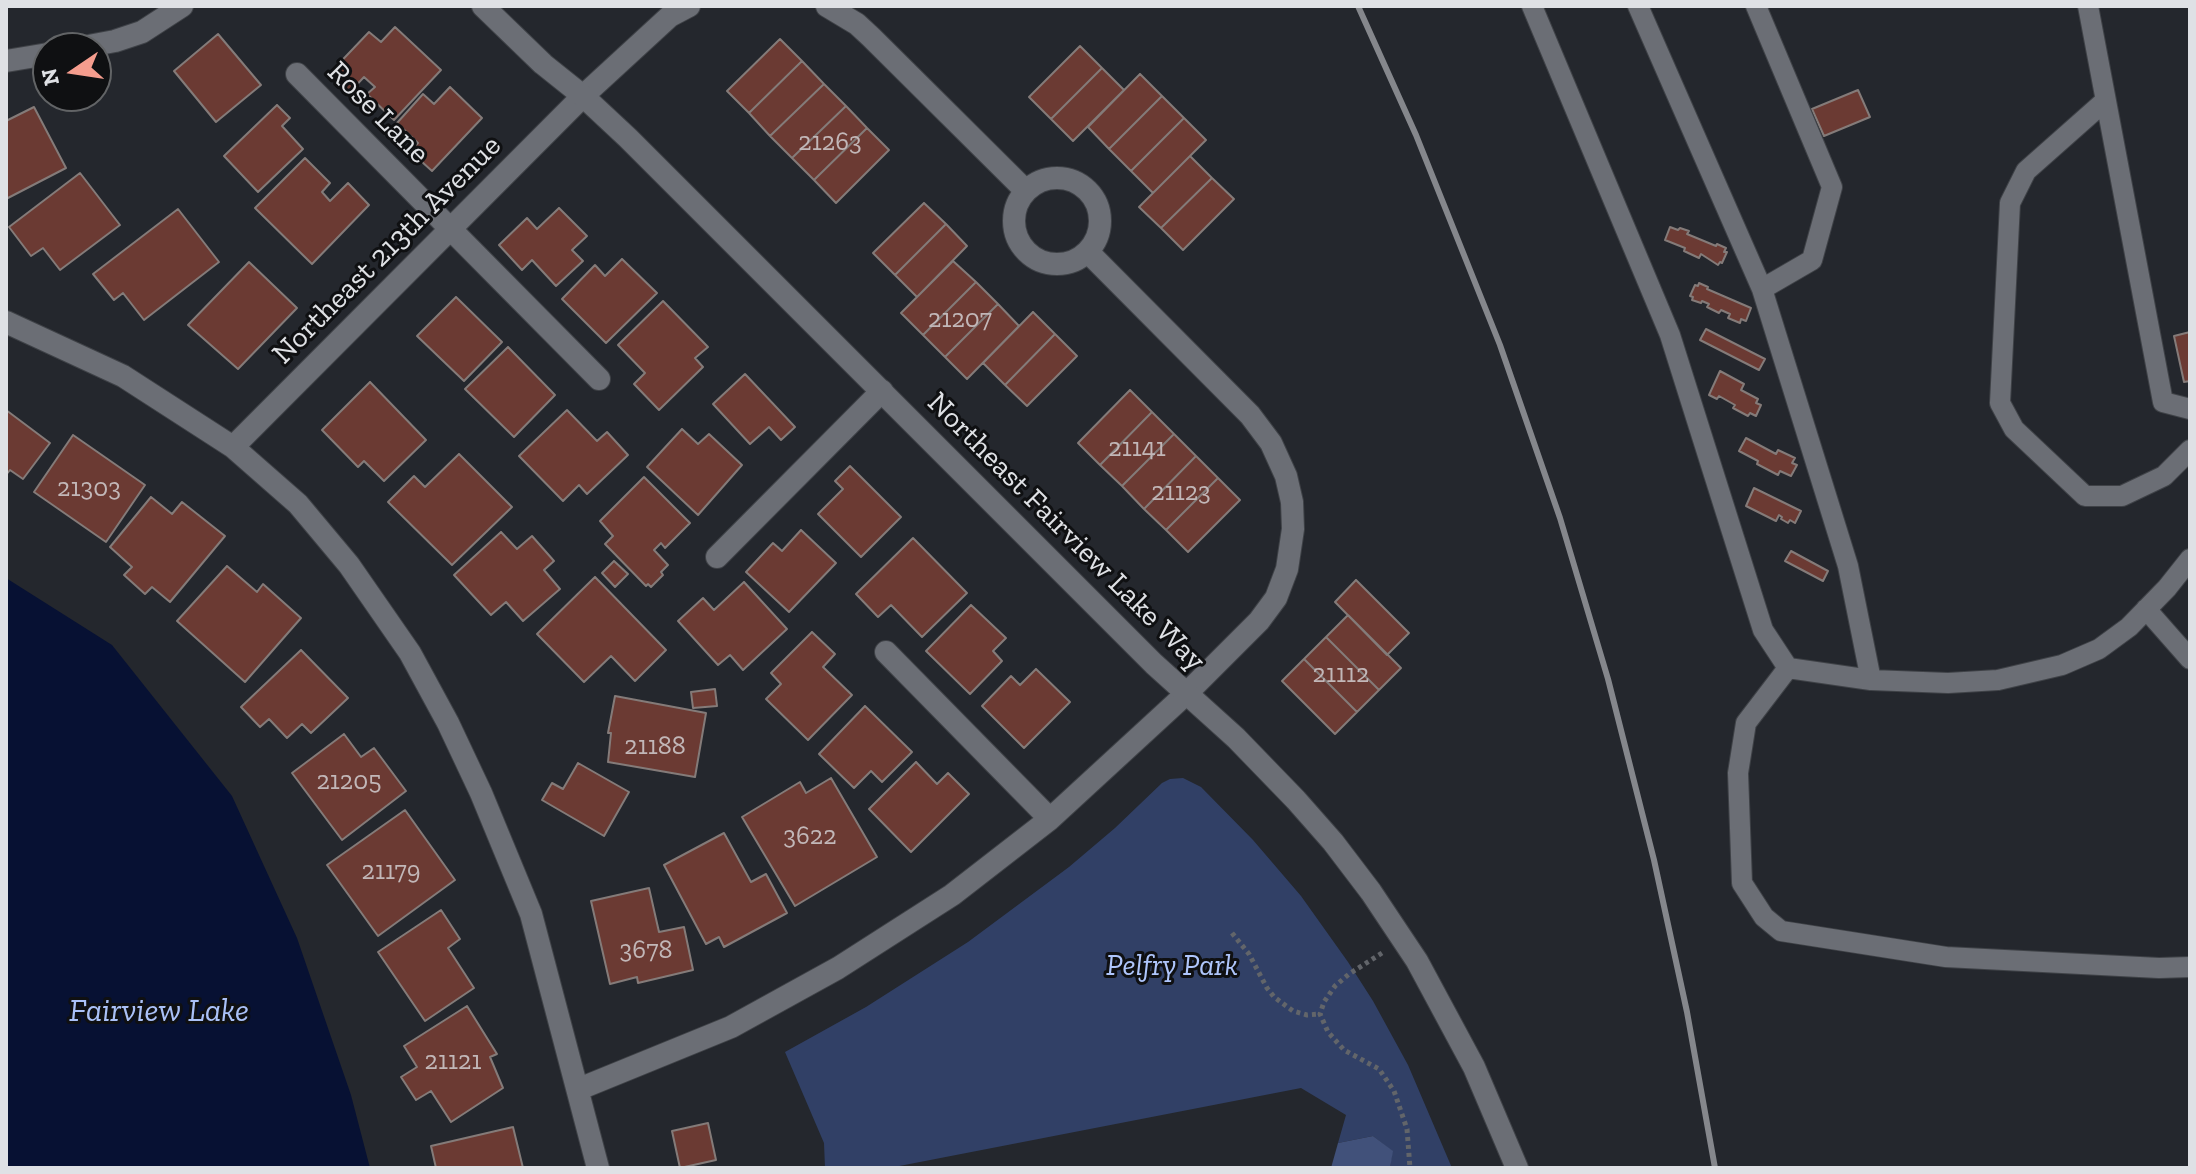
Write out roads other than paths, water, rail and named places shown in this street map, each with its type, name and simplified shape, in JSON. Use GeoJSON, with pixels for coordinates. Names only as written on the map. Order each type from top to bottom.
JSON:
{"type":"FeatureCollection","features":[{"type":"Feature","properties":{"kind":"street"},"geometry":{"type":"LineString","coordinates":[[112,42],[142,32],[182,6]]}},
{"type":"Feature","properties":{"kind":"street","name":"Northeast Fairview Lake Way"},"geometry":{"type":"LineString","coordinates":[[483,6],[543,64],[628,138],[1154,664],[1236,738],[1306,810],[1362,879],[1417,961],[1469,1056],[1517,1168]]}},
{"type":"Feature","properties":{"kind":"street","name":"Northeast 213th Avenue"},"geometry":{"type":"LineString","coordinates":[[233,447],[583,96],[670,16],[689,6]]}},
{"type":"Feature","properties":{"kind":"street"},"geometry":{"type":"LineString","coordinates":[[827,6],[857,24],[871,37],[1026,191]]}},
{"type":"Feature","properties":{"kind":"street"},"geometry":{"type":"LineString","coordinates":[[6,61],[32,57]]}},
{"type":"Feature","properties":{"kind":"street","name":"Rose Lane"},"geometry":{"type":"LineString","coordinates":[[297,74],[599,379]]}},
{"type":"Feature","properties":{"kind":"street"},"geometry":{"type":"LineString","coordinates":[[1064,178],[1081,185],[1094,198],[1100,216],[1099,233],[1088,252],[1070,263],[1055,265],[1039,261],[1024,249],[1014,228],[1016,207],[1026,191],[1047,179],[1064,178]]}},
{"type":"Feature","properties":{"kind":"street"},"geometry":{"type":"LineString","coordinates":[[579,1089],[731,1027],[838,968],[952,895],[1050,819],[1187,693],[1259,621],[1276,598],[1287,569],[1293,529],[1292,502],[1286,476],[1271,443],[1250,415],[1088,252]]}},
{"type":"Feature","properties":{"kind":"street"},"geometry":{"type":"LineString","coordinates":[[6,322],[123,376],[233,447],[298,504],[349,565],[410,653],[448,723],[531,914],[598,1168]]}},
{"type":"Feature","properties":{"kind":"street"},"geometry":{"type":"LineString","coordinates":[[717,557],[882,391]]}},
{"type":"Feature","properties":{"kind":"street"},"geometry":{"type":"LineString","coordinates":[[886,652],[1050,819]]}},
{"type":"Feature","properties":{"kind":"lane"},"geometry":{"type":"LineString","coordinates":[[1532,6],[1670,335],[1763,630],[1788,668],[1871,680],[1948,683],[1998,680],[2062,665],[2099,649],[2129,627],[2190,559]]}},
{"type":"Feature","properties":{"kind":"lane"},"geometry":{"type":"LineString","coordinates":[[1638,6],[1762,289],[1848,566],[1871,680]]}},
{"type":"Feature","properties":{"kind":"lane"},"geometry":{"type":"LineString","coordinates":[[1756,6],[1832,187],[1812,260],[1762,289]]}},
{"type":"Feature","properties":{"kind":"lane"},"geometry":{"type":"LineString","coordinates":[[2088,6],[2163,402],[2190,409]]}},
{"type":"Feature","properties":{"kind":"lane"},"geometry":{"type":"LineString","coordinates":[[2105,101],[2026,171],[2010,203],[2000,403],[2014,429],[2085,496],[2122,496],[2164,476],[2190,450]]}},
{"type":"Feature","properties":{"kind":"lane"},"geometry":{"type":"LineString","coordinates":[[2146,609],[2190,659]]}},
{"type":"Feature","properties":{"kind":"lane"},"geometry":{"type":"LineString","coordinates":[[1788,668],[1746,723],[1738,773],[1742,883],[1764,917],[1781,931],[1946,957],[2190,967]]}},
{"type":"Feature","properties":{"kind":"water","name":"Fairview Lake"},"geometry":{"type":"Polygon","coordinates":[[[6,578],[112,645],[232,796],[297,938],[351,1095],[370,1168],[6,1168],[6,578]]]}},
{"type":"Feature","properties":{"kind":"railway"},"geometry":{"type":"LineString","coordinates":[[1358,6],[1416,135],[1500,345],[1560,518],[1608,679],[1654,860],[1687,1012],[1715,1168]]}},
{"type":"Feature","properties":{"kind":"park label","name":"Pelfry Park"},"geometry":{"type":"Point","coordinates":[1172,966]}}]}
